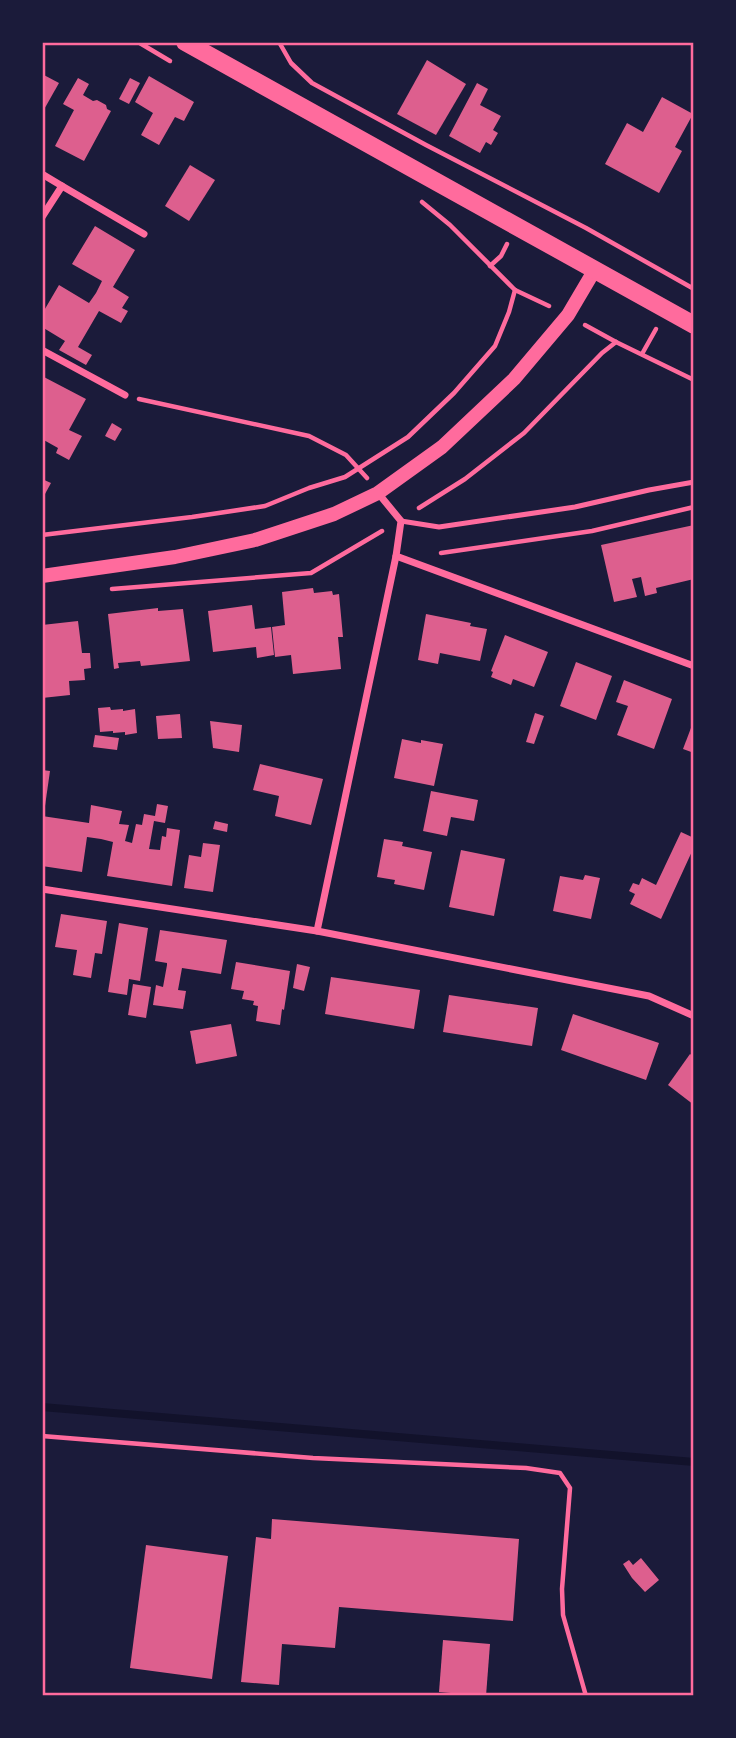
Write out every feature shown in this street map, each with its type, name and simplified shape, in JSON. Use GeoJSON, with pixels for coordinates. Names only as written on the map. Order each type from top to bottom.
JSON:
{"type":"FeatureCollection","features":[{"type":"Feature","properties":{"kind":"main road"},"geometry":{"type":"LineString","coordinates":[[197,45],[694,325]]}},
{"type":"Feature","properties":{"kind":"main road"},"geometry":{"type":"LineString","coordinates":[[42,576],[175,557],[255,540],[334,514],[378,493],[442,447],[514,379],[568,315],[594,271]]}},
{"type":"Feature","properties":{"kind":"street"},"geometry":{"type":"LineString","coordinates":[[42,174],[144,234]]}},
{"type":"Feature","properties":{"kind":"street"},"geometry":{"type":"LineString","coordinates":[[42,217],[62,186]]}},
{"type":"Feature","properties":{"kind":"street"},"geometry":{"type":"LineString","coordinates":[[42,350],[125,396]]}},
{"type":"Feature","properties":{"kind":"street"},"geometry":{"type":"LineString","coordinates":[[317,932],[396,556],[401,521],[378,493]]}},
{"type":"Feature","properties":{"kind":"street"},"geometry":{"type":"LineString","coordinates":[[396,556],[694,666]]}},
{"type":"Feature","properties":{"kind":"street"},"geometry":{"type":"LineString","coordinates":[[42,889],[317,932],[649,996],[694,1016]]}},
{"type":"Feature","properties":{"kind":"lane"},"geometry":{"type":"LineString","coordinates":[[401,521],[439,527],[575,508],[694,482]]}},
{"type":"Feature","properties":{"kind":"path"},"geometry":{"type":"LineString","coordinates":[[138,42],[173,62]]}},
{"type":"Feature","properties":{"kind":"path"},"geometry":{"type":"LineString","coordinates":[[279,42],[291,63],[312,83],[586,228],[694,289]]}},
{"type":"Feature","properties":{"kind":"path"},"geometry":{"type":"LineString","coordinates":[[42,535],[265,506],[345,477],[408,437],[454,393],[495,346],[515,290],[450,225],[418,198]]}},
{"type":"Feature","properties":{"kind":"path"},"geometry":{"type":"LineString","coordinates":[[642,354],[667,310]]}},
{"type":"Feature","properties":{"kind":"path"},"geometry":{"type":"LineString","coordinates":[[102,590],[311,573],[401,521],[465,479],[524,433],[616,342],[694,380]]}},
{"type":"Feature","properties":{"kind":"path"},"geometry":{"type":"LineString","coordinates":[[125,396],[309,436],[346,455],[378,493]]}},
{"type":"Feature","properties":{"kind":"path"},"geometry":{"type":"LineString","coordinates":[[425,567],[434,554],[592,531],[694,508]]}},
{"type":"Feature","properties":{"kind":"path"},"geometry":{"type":"LineString","coordinates":[[42,1436],[313,1458],[526,1468],[560,1474],[570,1488],[562,1589],[563,1615],[586,1696]]}},
{"type":"Feature","properties":{"kind":"building"},"geometry":{"type":"Polygon","coordinates":[[[427,60],[466,84],[436,135],[397,114],[427,60]]]}},
{"type":"Feature","properties":{"kind":"building"},"geometry":{"type":"Polygon","coordinates":[[[42,74],[59,83],[42,113],[42,74]]]}},
{"type":"Feature","properties":{"kind":"building"},"geometry":{"type":"Polygon","coordinates":[[[149,76],[194,102],[184,121],[175,117],[159,145],[141,135],[153,113],[135,102],[149,76]]]}},
{"type":"Feature","properties":{"kind":"building"},"geometry":{"type":"Polygon","coordinates":[[[78,78],[89,84],[83,95],[106,105],[111,111],[84,161],[55,146],[74,110],[63,104],[78,78]]]}},
{"type":"Feature","properties":{"kind":"building"},"geometry":{"type":"Polygon","coordinates":[[[130,78],[140,83],[129,104],[119,99],[130,78]]]}},
{"type":"Feature","properties":{"kind":"building"},"geometry":{"type":"Polygon","coordinates":[[[477,83],[488,89],[480,105],[501,116],[493,130],[498,133],[491,145],[486,142],[480,153],[449,136],[477,83]]]}},
{"type":"Feature","properties":{"kind":"building"},"geometry":{"type":"Polygon","coordinates":[[[662,97],[693,114],[675,147],[682,151],[659,193],[605,164],[627,123],[643,132],[662,97]]]}},
{"type":"Feature","properties":{"kind":"building"},"geometry":{"type":"Polygon","coordinates":[[[190,165],[215,180],[189,221],[165,206],[190,165]]]}},
{"type":"Feature","properties":{"kind":"building"},"geometry":{"type":"Polygon","coordinates":[[[95,226],[135,250],[113,287],[129,297],[122,308],[128,311],[121,323],[99,311],[78,347],[92,355],[86,365],[59,350],[65,341],[42,327],[42,314],[59,285],[89,303],[96,293],[102,281],[72,264],[95,226]]]}},
{"type":"Feature","properties":{"kind":"building"},"geometry":{"type":"Polygon","coordinates":[[[42,376],[86,399],[69,430],[82,436],[69,460],[56,453],[58,448],[42,439],[42,376]]]}},
{"type":"Feature","properties":{"kind":"building"},"geometry":{"type":"Polygon","coordinates":[[[112,423],[122,429],[115,441],[105,436],[112,423]]]}},
{"type":"Feature","properties":{"kind":"building"},"geometry":{"type":"Polygon","coordinates":[[[42,479],[51,483],[45,494],[42,493],[42,479]]]}},
{"type":"Feature","properties":{"kind":"building"},"geometry":{"type":"Polygon","coordinates":[[[694,525],[694,579],[656,588],[657,593],[645,596],[641,577],[632,579],[637,597],[614,602],[601,545],[694,525]]]}},
{"type":"Feature","properties":{"kind":"building"},"geometry":{"type":"Polygon","coordinates":[[[313,588],[314,593],[332,591],[333,595],[339,594],[343,637],[338,637],[341,669],[293,674],[291,655],[275,657],[272,627],[285,625],[282,592],[313,588]]]}},
{"type":"Feature","properties":{"kind":"building"},"geometry":{"type":"Polygon","coordinates":[[[252,605],[255,629],[271,627],[274,655],[257,658],[256,647],[213,652],[208,611],[252,605]]]}},
{"type":"Feature","properties":{"kind":"building"},"geometry":{"type":"Polygon","coordinates":[[[158,608],[158,611],[183,609],[190,661],[141,666],[140,661],[118,663],[119,668],[114,669],[108,614],[158,608]]]}},
{"type":"Feature","properties":{"kind":"building"},"geometry":{"type":"Polygon","coordinates":[[[426,614],[487,629],[480,661],[440,653],[438,664],[418,660],[426,614]]]}},
{"type":"Feature","properties":{"kind":"building"},"geometry":{"type":"Polygon","coordinates":[[[78,621],[82,653],[90,653],[91,668],[84,669],[85,680],[69,681],[70,695],[42,698],[42,625],[78,621]]]}},
{"type":"Feature","properties":{"kind":"building"},"geometry":{"type":"Polygon","coordinates":[[[505,635],[548,652],[534,687],[513,679],[511,685],[491,677],[505,635]]]}},
{"type":"Feature","properties":{"kind":"building"},"geometry":{"type":"Polygon","coordinates":[[[576,662],[612,676],[596,720],[560,706],[576,662]]]}},
{"type":"Feature","properties":{"kind":"building"},"geometry":{"type":"Polygon","coordinates":[[[624,680],[672,699],[654,749],[617,735],[628,706],[616,702],[624,680]]]}},
{"type":"Feature","properties":{"kind":"building"},"geometry":{"type":"Polygon","coordinates":[[[110,707],[111,710],[123,711],[135,709],[137,733],[125,735],[125,732],[100,732],[98,708],[110,707]]]}},
{"type":"Feature","properties":{"kind":"building"},"geometry":{"type":"Polygon","coordinates":[[[535,713],[544,716],[534,744],[526,742],[535,713]]]}},
{"type":"Feature","properties":{"kind":"building"},"geometry":{"type":"Polygon","coordinates":[[[180,714],[182,738],[158,739],[156,716],[180,714]]]}},
{"type":"Feature","properties":{"kind":"building"},"geometry":{"type":"Polygon","coordinates":[[[694,720],[694,753],[683,749],[694,720]]]}},
{"type":"Feature","properties":{"kind":"building"},"geometry":{"type":"Polygon","coordinates":[[[210,721],[242,725],[239,752],[213,748],[210,721]]]}},
{"type":"Feature","properties":{"kind":"building"},"geometry":{"type":"Polygon","coordinates":[[[95,735],[119,738],[117,750],[93,747],[95,735]]]}},
{"type":"Feature","properties":{"kind":"building"},"geometry":{"type":"Polygon","coordinates":[[[402,739],[443,744],[434,786],[394,778],[402,739]]]}},
{"type":"Feature","properties":{"kind":"building"},"geometry":{"type":"Polygon","coordinates":[[[260,764],[323,779],[311,825],[275,816],[279,796],[253,790],[260,764]]]}},
{"type":"Feature","properties":{"kind":"building"},"geometry":{"type":"Polygon","coordinates":[[[42,770],[50,771],[44,813],[42,813],[42,770]]]}},
{"type":"Feature","properties":{"kind":"building"},"geometry":{"type":"Polygon","coordinates":[[[431,791],[478,800],[474,821],[451,817],[447,836],[423,831],[431,791]]]}},
{"type":"Feature","properties":{"kind":"building"},"geometry":{"type":"Polygon","coordinates":[[[157,804],[168,806],[165,823],[154,821],[149,849],[160,850],[162,836],[166,837],[167,828],[180,830],[172,886],[107,876],[113,842],[101,839],[87,837],[82,872],[42,866],[42,816],[89,823],[91,805],[122,811],[119,824],[129,825],[125,841],[132,843],[136,824],[142,825],[144,814],[155,816],[157,804]]]}},
{"type":"Feature","properties":{"kind":"building"},"geometry":{"type":"Polygon","coordinates":[[[215,821],[228,824],[227,832],[213,829],[215,821]]]}},
{"type":"Feature","properties":{"kind":"building"},"geometry":{"type":"Polygon","coordinates":[[[681,832],[694,838],[694,847],[661,919],[630,904],[635,894],[629,891],[633,883],[639,885],[642,878],[656,885],[681,832]]]}},
{"type":"Feature","properties":{"kind":"building"},"geometry":{"type":"Polygon","coordinates":[[[384,839],[432,852],[424,890],[394,884],[395,880],[377,877],[384,839]]]}},
{"type":"Feature","properties":{"kind":"building"},"geometry":{"type":"Polygon","coordinates":[[[203,843],[220,845],[213,892],[184,888],[189,855],[201,857],[203,843]]]}},
{"type":"Feature","properties":{"kind":"building"},"geometry":{"type":"Polygon","coordinates":[[[461,850],[505,859],[494,916],[449,907],[461,850]]]}},
{"type":"Feature","properties":{"kind":"building"},"geometry":{"type":"Polygon","coordinates":[[[585,875],[600,878],[591,919],[553,911],[560,876],[583,880],[585,875]]]}},
{"type":"Feature","properties":{"kind":"building"},"geometry":{"type":"Polygon","coordinates":[[[61,914],[107,921],[102,954],[95,953],[91,978],[73,975],[77,950],[55,947],[61,914]]]}},
{"type":"Feature","properties":{"kind":"building"},"geometry":{"type":"Polygon","coordinates":[[[119,923],[148,928],[140,981],[129,979],[127,995],[108,992],[119,923]]]}},
{"type":"Feature","properties":{"kind":"building"},"geometry":{"type":"Polygon","coordinates":[[[160,930],[227,940],[221,974],[182,968],[178,990],[186,991],[183,1009],[153,1005],[156,985],[163,987],[167,965],[155,961],[160,930]]]}},
{"type":"Feature","properties":{"kind":"building"},"geometry":{"type":"Polygon","coordinates":[[[236,962],[290,971],[280,1025],[256,1021],[258,1006],[253,1005],[254,1001],[242,999],[244,991],[231,989],[236,962]]]}},
{"type":"Feature","properties":{"kind":"building"},"geometry":{"type":"Polygon","coordinates":[[[297,964],[310,967],[304,991],[293,988],[297,964]]]}},
{"type":"Feature","properties":{"kind":"building"},"geometry":{"type":"Polygon","coordinates":[[[331,977],[420,990],[414,1029],[325,1014],[331,977]]]}},
{"type":"Feature","properties":{"kind":"building"},"geometry":{"type":"Polygon","coordinates":[[[133,984],[151,987],[146,1018],[128,1015],[133,984]]]}},
{"type":"Feature","properties":{"kind":"building"},"geometry":{"type":"Polygon","coordinates":[[[449,995],[538,1008],[532,1046],[443,1032],[449,995]]]}},
{"type":"Feature","properties":{"kind":"building"},"geometry":{"type":"Polygon","coordinates":[[[573,1014],[659,1043],[646,1080],[561,1050],[573,1014]]]}},
{"type":"Feature","properties":{"kind":"building"},"geometry":{"type":"Polygon","coordinates":[[[231,1024],[237,1056],[196,1064],[190,1031],[231,1024]]]}},
{"type":"Feature","properties":{"kind":"building"},"geometry":{"type":"Polygon","coordinates":[[[690,1054],[694,1057],[694,1105],[668,1085],[690,1054]]]}},
{"type":"Feature","properties":{"kind":"building"},"geometry":{"type":"Polygon","coordinates":[[[272,1519],[519,1539],[513,1621],[339,1607],[335,1648],[282,1644],[279,1685],[241,1682],[256,1537],[271,1539],[272,1519]]]}},
{"type":"Feature","properties":{"kind":"building"},"geometry":{"type":"Polygon","coordinates":[[[146,1545],[228,1556],[212,1679],[130,1668],[146,1545]]]}},
{"type":"Feature","properties":{"kind":"building"},"geometry":{"type":"Polygon","coordinates":[[[641,1558],[659,1580],[645,1592],[623,1564],[629,1560],[633,1565],[641,1558]]]}},
{"type":"Feature","properties":{"kind":"building"},"geometry":{"type":"Polygon","coordinates":[[[443,1640],[490,1644],[486,1696],[439,1692],[443,1640]]]}},
{"type":"Feature","properties":{"kind":"waterway"},"geometry":{"type":"LineString","coordinates":[[42,1407],[694,1462]]}}]}
